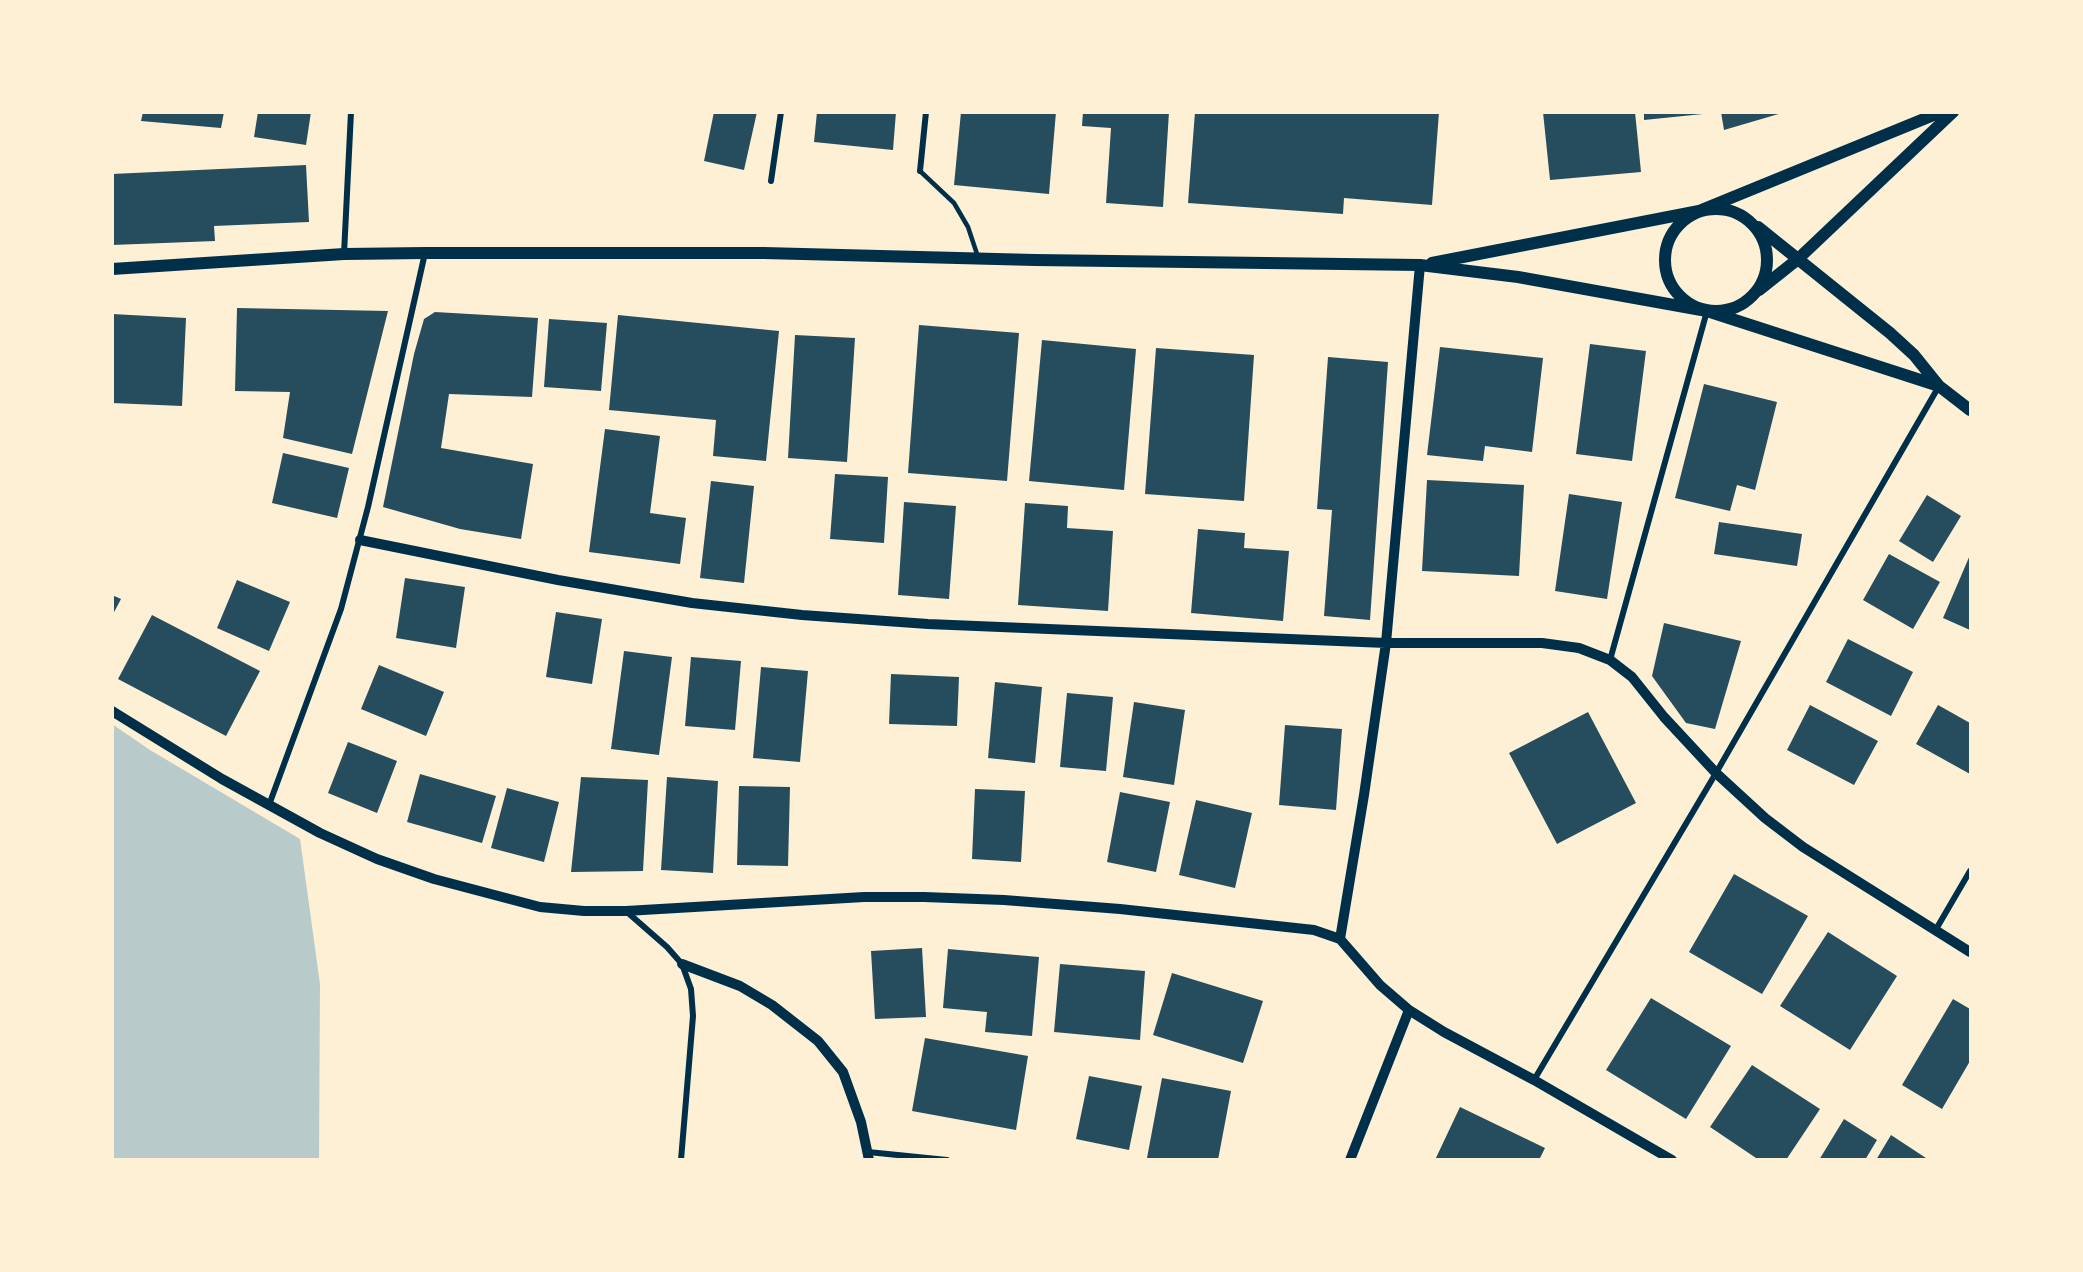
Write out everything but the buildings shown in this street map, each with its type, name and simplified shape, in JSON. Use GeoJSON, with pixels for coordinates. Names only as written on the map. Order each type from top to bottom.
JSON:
{"type":"FeatureCollection","features":[{"type":"Feature","properties":{"kind":"main road"},"geometry":{"type":"LineString","coordinates":[[1939,386],[1691,305],[1677,294],[1668,280],[1664,263],[1666,246],[1673,231],[1684,219],[1941,112]]}},
{"type":"Feature","properties":{"kind":"main road"},"geometry":{"type":"LineString","coordinates":[[112,269],[344,254],[425,253],[764,253],[979,259],[1420,265],[1518,277],[1707,311],[1724,311],[1740,305],[1798,259],[1953,112]]}},
{"type":"Feature","properties":{"kind":"main road"},"geometry":{"type":"LineString","coordinates":[[1420,265],[1716,208],[1732,211],[1747,219],[1890,333],[1914,355],[1939,386],[1971,410]]}},
{"type":"Feature","properties":{"kind":"main road"},"geometry":{"type":"LineString","coordinates":[[1747,219],[1759,231],[1766,246],[1767,263],[1763,280],[1754,295]]}},
{"type":"Feature","properties":{"kind":"street"},"geometry":{"type":"LineString","coordinates":[[344,254],[351,112]]}},
{"type":"Feature","properties":{"kind":"street"},"geometry":{"type":"LineString","coordinates":[[771,181],[782,112]]}},
{"type":"Feature","properties":{"kind":"street"},"geometry":{"type":"LineString","coordinates":[[920,171],[926,112]]}},
{"type":"Feature","properties":{"kind":"street"},"geometry":{"type":"LineString","coordinates":[[269,806],[341,609],[360,540],[425,253]]}},
{"type":"Feature","properties":{"kind":"street"},"geometry":{"type":"LineString","coordinates":[[1340,939],[1386,643],[1420,265]]}},
{"type":"Feature","properties":{"kind":"street"},"geometry":{"type":"LineString","coordinates":[[1610,660],[1707,311]]}},
{"type":"Feature","properties":{"kind":"street"},"geometry":{"type":"LineString","coordinates":[[1534,1080],[1716,773],[1939,386]]}},
{"type":"Feature","properties":{"kind":"street"},"geometry":{"type":"LineString","coordinates":[[360,540],[558,580],[692,603],[802,615],[928,624],[1386,643],[1542,643],[1579,648],[1610,660],[1632,677],[1664,717],[1716,773],[1765,818],[1803,847],[1971,952]]}},
{"type":"Feature","properties":{"kind":"street"},"geometry":{"type":"LineString","coordinates":[[112,711],[163,744],[320,833],[377,859],[434,879],[540,907],[584,911],[626,911],[864,897],[970,898],[1120,909],[1314,930],[1340,939],[1380,985],[1409,1010],[1672,1160]]}},
{"type":"Feature","properties":{"kind":"street"},"geometry":{"type":"LineString","coordinates":[[1935,931],[1971,871]]}},
{"type":"Feature","properties":{"kind":"street"},"geometry":{"type":"LineString","coordinates":[[626,911],[667,947],[682,964],[691,989],[693,1016],[681,1160]]}},
{"type":"Feature","properties":{"kind":"street"},"geometry":{"type":"LineString","coordinates":[[682,964],[740,986],[772,1005],[818,1041],[843,1072],[861,1122],[868,1156],[947,1160]]}},
{"type":"Feature","properties":{"kind":"street"},"geometry":{"type":"LineString","coordinates":[[1350,1160],[1409,1010]]}},
{"type":"Feature","properties":{"kind":"lane"},"geometry":{"type":"LineString","coordinates":[[920,171],[954,203],[968,227],[979,259]]}},
{"type":"Feature","properties":{"kind":"shaded area"},"geometry":{"type":"Polygon","coordinates":[[[112,724],[150,750],[300,839],[320,984],[319,1159],[113,1159],[112,724]]]}}]}
